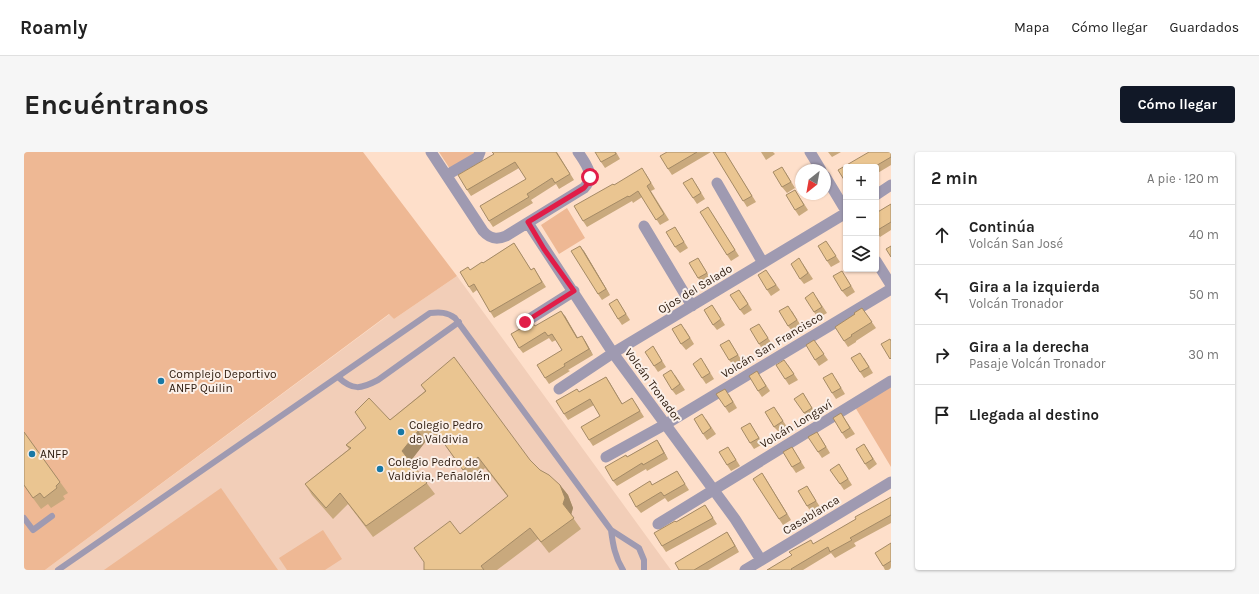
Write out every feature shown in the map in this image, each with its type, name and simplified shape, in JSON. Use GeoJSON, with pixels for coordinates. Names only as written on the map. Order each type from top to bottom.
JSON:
{"type":"FeatureCollection","features":[{"type":"Feature","properties":{"kind":"street"},"geometry":{"type":"LineString","coordinates":[[431,152],[483,231],[494,238],[502,238],[584,188],[589,180],[589,170],[578,152]]}},
{"type":"Feature","properties":{"kind":"street"},"geometry":{"type":"LineString","coordinates":[[446,175],[478,157],[480,152]]}},
{"type":"Feature","properties":{"kind":"street"},"geometry":{"type":"LineString","coordinates":[[810,152],[817,164]]}},
{"type":"Feature","properties":{"kind":"street"},"geometry":{"type":"LineString","coordinates":[[717,183],[763,262]]}},
{"type":"Feature","properties":{"kind":"street"},"geometry":{"type":"LineString","coordinates":[[831,186],[843,207]]}},
{"type":"Feature","properties":{"kind":"street"},"geometry":{"type":"LineString","coordinates":[[879,192],[891,186]]}},
{"type":"Feature","properties":{"kind":"street","name":"Ojos del Salado"},"geometry":{"type":"LineString","coordinates":[[559,389],[613,353],[843,214]]}},
{"type":"Feature","properties":{"kind":"street","name":"Volcán Tronador"},"geometry":{"type":"LineString","coordinates":[[528,222],[544,249],[574,291],[613,353],[714,489],[761,560]]}},
{"type":"Feature","properties":{"kind":"street"},"geometry":{"type":"LineString","coordinates":[[644,226],[692,306]]}},
{"type":"Feature","properties":{"kind":"street"},"geometry":{"type":"LineString","coordinates":[[879,266],[891,286]]}},
{"type":"Feature","properties":{"kind":"street","name":"Volcán San Francisco"},"geometry":{"type":"LineString","coordinates":[[606,457],[666,424],[891,289]]}},
{"type":"Feature","properties":{"kind":"street"},"geometry":{"type":"LineString","coordinates":[[525,322],[574,291]]}},
{"type":"Feature","properties":{"kind":"street","name":"Volcán Longaví"},"geometry":{"type":"LineString","coordinates":[[658,524],[891,381]]}},
{"type":"Feature","properties":{"kind":"street","name":"Casablanca"},"geometry":{"type":"LineString","coordinates":[[745,570],[891,482]]}},
{"type":"Feature","properties":{"kind":"lane"},"geometry":{"type":"LineString","coordinates":[[58,570],[430,313],[445,312],[459,322],[611,530],[639,548],[644,560],[644,570]]}},
{"type":"Feature","properties":{"kind":"lane"},"geometry":{"type":"LineString","coordinates":[[338,377],[345,384],[353,387],[359,388],[369,385],[459,322]]}},
{"type":"Feature","properties":{"kind":"lane"},"geometry":{"type":"LineString","coordinates":[[24,518],[32,530],[52,516]]}},
{"type":"Feature","properties":{"kind":"lane"},"geometry":{"type":"LineString","coordinates":[[611,530],[613,545],[618,562],[623,570]]}},
{"type":"Feature","properties":{"kind":"shaded area","name":"Complejo Deportivo ANFP Quilin"},"geometry":{"type":"Polygon","coordinates":[[[24,152],[363,152],[457,276],[394,319],[389,314],[45,570],[24,570],[24,152]]]}},
{"type":"Feature","properties":{"kind":"shaded area"},"geometry":{"type":"Polygon","coordinates":[[[439,152],[477,152],[450,169],[439,152]]]}},
{"type":"Feature","properties":{"kind":"shaded area"},"geometry":{"type":"Polygon","coordinates":[[[567,208],[585,238],[559,254],[541,225],[567,208]]]}},
{"type":"Feature","properties":{"kind":"shaded area","name":"Colegio Pedro de Valdivia"},"geometry":{"type":"Polygon","coordinates":[[[457,276],[671,570],[45,570],[390,314],[394,319],[457,276]]]}},
{"type":"Feature","properties":{"kind":"shaded area"},"geometry":{"type":"Polygon","coordinates":[[[891,385],[891,467],[855,407],[891,385]]]}},
{"type":"Feature","properties":{"kind":"shaded area"},"geometry":{"type":"Polygon","coordinates":[[[221,488],[278,570],[104,570],[221,488]]]}},
{"type":"Feature","properties":{"kind":"shaded area"},"geometry":{"type":"Polygon","coordinates":[[[323,530],[342,559],[325,570],[287,570],[279,558],[323,530]]]}},
{"type":"Feature","properties":{"kind":"building"},"geometry":{"type":"Polygon","coordinates":[[[492,152],[556,152],[570,174],[555,183],[552,178],[527,194],[529,197],[489,221],[480,206],[526,179],[515,162],[467,190],[458,175],[494,154],[492,152]]]}},
{"type":"Feature","properties":{"kind":"building"},"geometry":{"type":"Polygon","coordinates":[[[595,152],[615,152],[616,154],[601,162],[595,152]]]}},
{"type":"Feature","properties":{"kind":"building"},"geometry":{"type":"Polygon","coordinates":[[[667,152],[697,152],[668,169],[660,156],[667,152]]]}},
{"type":"Feature","properties":{"kind":"building"},"geometry":{"type":"Polygon","coordinates":[[[713,152],[725,152],[752,196],[743,201],[713,152]]]}},
{"type":"Feature","properties":{"kind":"building"},"geometry":{"type":"Polygon","coordinates":[[[869,152],[891,152],[891,157],[879,164],[848,164],[869,152]]]}},
{"type":"Feature","properties":{"kind":"building"},"geometry":{"type":"Polygon","coordinates":[[[782,167],[791,182],[782,187],[773,172],[782,167]]]}},
{"type":"Feature","properties":{"kind":"building"},"geometry":{"type":"Polygon","coordinates":[[[843,167],[843,178],[838,170],[843,167]]]}},
{"type":"Feature","properties":{"kind":"building"},"geometry":{"type":"Polygon","coordinates":[[[642,168],[651,183],[647,186],[664,214],[656,220],[638,191],[583,221],[574,206],[642,168]]]}},
{"type":"Feature","properties":{"kind":"building"},"geometry":{"type":"Polygon","coordinates":[[[692,178],[701,193],[693,198],[683,183],[692,178]]]}},
{"type":"Feature","properties":{"kind":"building"},"geometry":{"type":"Polygon","coordinates":[[[795,190],[795,200],[801,200],[804,205],[795,210],[786,195],[795,190]]]}},
{"type":"Feature","properties":{"kind":"building"},"geometry":{"type":"Polygon","coordinates":[[[891,204],[891,222],[879,229],[879,211],[891,204]]]}},
{"type":"Feature","properties":{"kind":"building"},"geometry":{"type":"Polygon","coordinates":[[[708,207],[735,250],[727,255],[700,212],[708,207]]]}},
{"type":"Feature","properties":{"kind":"building"},"geometry":{"type":"Polygon","coordinates":[[[675,227],[684,242],[675,247],[666,232],[675,227]]]}},
{"type":"Feature","properties":{"kind":"building"},"geometry":{"type":"Polygon","coordinates":[[[826,241],[836,256],[827,261],[818,246],[826,241]]]}},
{"type":"Feature","properties":{"kind":"building"},"geometry":{"type":"Polygon","coordinates":[[[514,243],[531,270],[534,268],[542,282],[490,312],[474,284],[469,287],[460,272],[468,267],[470,270],[514,243]]]}},
{"type":"Feature","properties":{"kind":"building"},"geometry":{"type":"Polygon","coordinates":[[[580,246],[606,289],[598,294],[571,251],[580,246]]]}},
{"type":"Feature","properties":{"kind":"building"},"geometry":{"type":"Polygon","coordinates":[[[891,246],[891,257],[886,249],[891,246]]]}},
{"type":"Feature","properties":{"kind":"building"},"geometry":{"type":"Polygon","coordinates":[[[698,258],[707,273],[698,278],[689,263],[698,258]]]}},
{"type":"Feature","properties":{"kind":"building"},"geometry":{"type":"Polygon","coordinates":[[[799,258],[808,273],[800,279],[791,264],[799,258]]]}},
{"type":"Feature","properties":{"kind":"building"},"geometry":{"type":"Polygon","coordinates":[[[766,270],[776,285],[767,290],[758,275],[766,270]]]}},
{"type":"Feature","properties":{"kind":"building"},"geometry":{"type":"Polygon","coordinates":[[[842,271],[851,286],[842,291],[833,276],[842,271]]]}},
{"type":"Feature","properties":{"kind":"building"},"geometry":{"type":"Polygon","coordinates":[[[739,290],[748,304],[740,310],[730,295],[739,290]]]}},
{"type":"Feature","properties":{"kind":"building"},"geometry":{"type":"Polygon","coordinates":[[[813,292],[822,307],[814,312],[805,298],[813,292]]]}},
{"type":"Feature","properties":{"kind":"building"},"geometry":{"type":"Polygon","coordinates":[[[617,299],[626,314],[618,319],[609,304],[617,299]]]}},
{"type":"Feature","properties":{"kind":"building"},"geometry":{"type":"Polygon","coordinates":[[[712,305],[721,319],[713,325],[704,310],[712,305]]]}},
{"type":"Feature","properties":{"kind":"building"},"geometry":{"type":"Polygon","coordinates":[[[788,306],[797,320],[788,326],[779,311],[788,306]]]}},
{"type":"Feature","properties":{"kind":"building"},"geometry":{"type":"Polygon","coordinates":[[[862,308],[872,322],[844,341],[835,327],[862,308]]]}},
{"type":"Feature","properties":{"kind":"building"},"geometry":{"type":"Polygon","coordinates":[[[561,311],[577,338],[582,336],[589,349],[564,364],[565,366],[545,378],[537,365],[562,350],[552,334],[548,336],[545,332],[519,348],[511,334],[532,322],[535,326],[561,311]]]}},
{"type":"Feature","properties":{"kind":"building"},"geometry":{"type":"Polygon","coordinates":[[[681,324],[690,338],[681,344],[672,329],[681,324]]]}},
{"type":"Feature","properties":{"kind":"building"},"geometry":{"type":"Polygon","coordinates":[[[759,324],[768,338],[759,344],[750,329],[759,324]]]}},
{"type":"Feature","properties":{"kind":"building"},"geometry":{"type":"Polygon","coordinates":[[[890,339],[891,358],[890,359],[881,344],[890,339]]]}},
{"type":"Feature","properties":{"kind":"building"},"geometry":{"type":"Polygon","coordinates":[[[729,340],[738,355],[729,360],[720,345],[729,340]]]}},
{"type":"Feature","properties":{"kind":"building"},"geometry":{"type":"Polygon","coordinates":[[[814,340],[824,354],[815,360],[806,345],[814,340]]]}},
{"type":"Feature","properties":{"kind":"building"},"geometry":{"type":"Polygon","coordinates":[[[653,346],[662,361],[654,366],[645,352],[653,346]]]}},
{"type":"Feature","properties":{"kind":"building"},"geometry":{"type":"Polygon","coordinates":[[[860,353],[869,367],[860,372],[851,358],[860,353]]]}},
{"type":"Feature","properties":{"kind":"building","name":"Colegio Pedro de Valdivia, Peñalolén"},"geometry":{"type":"Polygon","coordinates":[[[454,357],[530,460],[540,470],[549,475],[560,485],[565,498],[563,504],[574,518],[541,542],[530,528],[481,566],[484,570],[424,570],[424,562],[414,548],[450,521],[460,534],[508,496],[478,457],[463,470],[431,425],[418,431],[402,451],[427,483],[366,526],[340,493],[326,508],[305,484],[351,448],[346,445],[366,428],[355,412],[369,398],[390,420],[426,391],[421,385],[454,357]]]}},
{"type":"Feature","properties":{"kind":"building"},"geometry":{"type":"Polygon","coordinates":[[[701,358],[710,373],[702,378],[693,364],[701,358]]]}},
{"type":"Feature","properties":{"kind":"building"},"geometry":{"type":"Polygon","coordinates":[[[784,360],[794,374],[785,379],[776,365],[784,360]]]}},
{"type":"Feature","properties":{"kind":"building"},"geometry":{"type":"Polygon","coordinates":[[[671,370],[680,384],[672,390],[663,375],[671,370]]]}},
{"type":"Feature","properties":{"kind":"building"},"geometry":{"type":"Polygon","coordinates":[[[757,371],[766,386],[758,391],[749,376],[757,371]]]}},
{"type":"Feature","properties":{"kind":"building"},"geometry":{"type":"Polygon","coordinates":[[[832,373],[841,388],[832,393],[823,378],[832,373]]]}},
{"type":"Feature","properties":{"kind":"building"},"geometry":{"type":"Polygon","coordinates":[[[606,377],[622,404],[632,398],[640,411],[589,440],[581,427],[600,416],[590,399],[564,414],[556,401],[577,389],[579,392],[606,377]]]}},
{"type":"Feature","properties":{"kind":"building"},"geometry":{"type":"Polygon","coordinates":[[[725,389],[733,402],[725,407],[716,394],[725,389]]]}},
{"type":"Feature","properties":{"kind":"building"},"geometry":{"type":"Polygon","coordinates":[[[803,393],[812,408],[804,413],[794,399],[803,393]]]}},
{"type":"Feature","properties":{"kind":"building"},"geometry":{"type":"Polygon","coordinates":[[[774,407],[783,421],[774,427],[765,412],[774,407]]]}},
{"type":"Feature","properties":{"kind":"building"},"geometry":{"type":"Polygon","coordinates":[[[841,413],[850,428],[842,433],[833,418],[841,413]]]}},
{"type":"Feature","properties":{"kind":"building"},"geometry":{"type":"Polygon","coordinates":[[[702,414],[711,428],[703,434],[694,419],[702,414]]]}},
{"type":"Feature","properties":{"kind":"building"},"geometry":{"type":"Polygon","coordinates":[[[750,423],[759,438],[750,443],[741,428],[750,423]]]}},
{"type":"Feature","properties":{"kind":"building","name":"ANFP"},"geometry":{"type":"Polygon","coordinates":[[[24,432],[60,482],[56,486],[57,488],[44,498],[40,493],[33,498],[24,485],[24,432]]]}},
{"type":"Feature","properties":{"kind":"building"},"geometry":{"type":"Polygon","coordinates":[[[817,432],[826,447],[818,452],[808,437],[817,432]]]}},
{"type":"Feature","properties":{"kind":"building"},"geometry":{"type":"Polygon","coordinates":[[[657,440],[664,453],[643,465],[642,463],[613,481],[605,467],[626,455],[627,457],[657,440]]]}},
{"type":"Feature","properties":{"kind":"building"},"geometry":{"type":"Polygon","coordinates":[[[864,444],[873,459],[865,464],[856,449],[864,444]]]}},
{"type":"Feature","properties":{"kind":"building"},"geometry":{"type":"Polygon","coordinates":[[[728,447],[736,460],[727,465],[719,452],[728,447]]]}},
{"type":"Feature","properties":{"kind":"building"},"geometry":{"type":"Polygon","coordinates":[[[792,447],[801,462],[792,467],[783,452],[792,447]]]}},
{"type":"Feature","properties":{"kind":"building"},"geometry":{"type":"Polygon","coordinates":[[[839,464],[848,479],[840,484],[830,470],[839,464]]]}},
{"type":"Feature","properties":{"kind":"building"},"geometry":{"type":"Polygon","coordinates":[[[677,471],[685,484],[664,496],[661,492],[636,507],[629,494],[650,481],[652,485],[677,471]]]}},
{"type":"Feature","properties":{"kind":"building"},"geometry":{"type":"Polygon","coordinates":[[[762,473],[787,514],[779,519],[753,479],[762,473]]]}},
{"type":"Feature","properties":{"kind":"building"},"geometry":{"type":"Polygon","coordinates":[[[807,486],[816,501],[807,506],[798,491],[807,486]]]}},
{"type":"Feature","properties":{"kind":"building"},"geometry":{"type":"Polygon","coordinates":[[[891,497],[891,515],[850,538],[852,540],[830,552],[828,547],[791,569],[792,570],[767,570],[792,555],[789,552],[811,540],[813,544],[856,519],[855,517],[891,497]]]}},
{"type":"Feature","properties":{"kind":"building"},"geometry":{"type":"Polygon","coordinates":[[[705,505],[713,518],[662,546],[654,533],[705,505]]]}},
{"type":"Feature","properties":{"kind":"building"},"geometry":{"type":"Polygon","coordinates":[[[727,532],[735,546],[694,570],[679,570],[675,563],[727,532]]]}},
{"type":"Feature","properties":{"kind":"building"},"geometry":{"type":"Polygon","coordinates":[[[891,543],[891,561],[883,566],[875,553],[891,543]]]}},
{"type":"Feature","properties":{"kind":"place","name":"Complejo Deportivo ANFP Quilin"},"geometry":{"type":"Point","coordinates":[161,381]}},
{"type":"Feature","properties":{"kind":"place","name":"Colegio Pedro de Valdivia"},"geometry":{"type":"Point","coordinates":[401,432]}},
{"type":"Feature","properties":{"kind":"place","name":"ANFP"},"geometry":{"type":"Point","coordinates":[32,454]}},
{"type":"Feature","properties":{"kind":"place","name":"Colegio Pedro de Valdivia, Peñalolén"},"geometry":{"type":"Point","coordinates":[380,469]}},
{"type":"Feature","properties":{"kind":"route"},"geometry":{"type":"LineString","coordinates":[[525,322],[574,291],[544,249],[528,222],[584,188],[590,177]]}}]}
